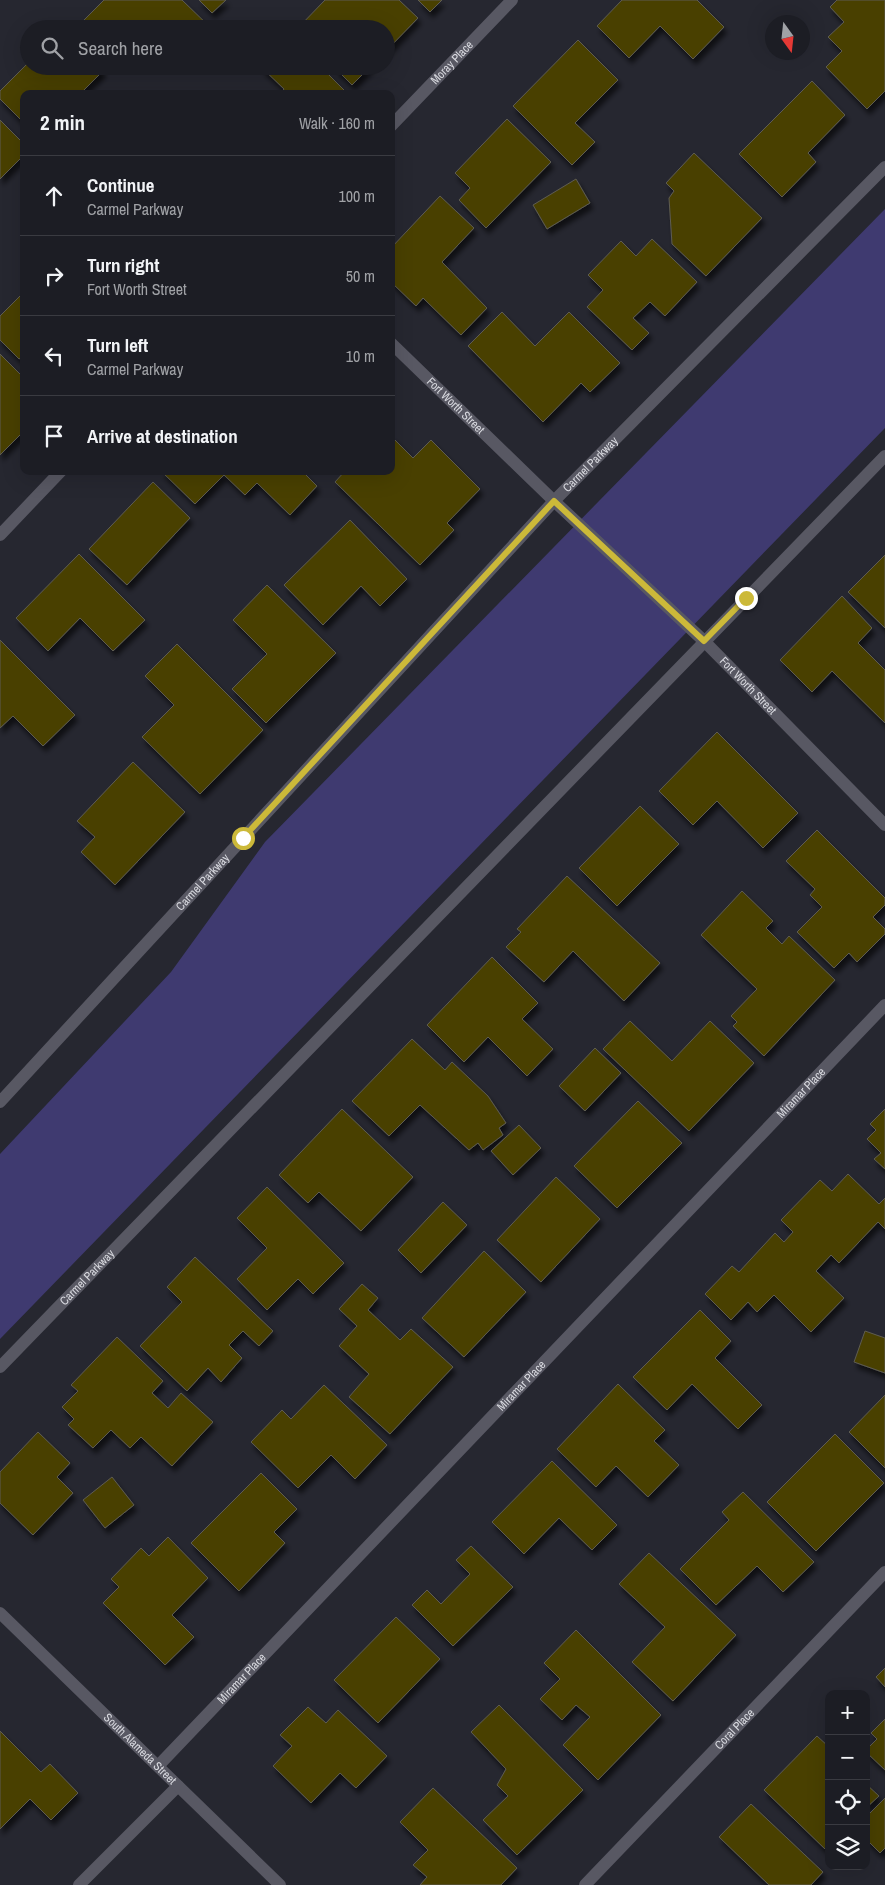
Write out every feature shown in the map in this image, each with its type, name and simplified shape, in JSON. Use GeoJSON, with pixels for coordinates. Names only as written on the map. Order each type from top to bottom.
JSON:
{"type":"FeatureCollection","features":[{"type":"Feature","properties":{"kind":"street","name":"Moray Place"},"geometry":{"type":"LineString","coordinates":[[395,122],[512,0]]}},
{"type":"Feature","properties":{"kind":"street","name":"Carmel Parkway"},"geometry":{"type":"LineString","coordinates":[[0,1102],[554,501],[885,166]]}},
{"type":"Feature","properties":{"kind":"street","name":"Fort Worth Street"},"geometry":{"type":"LineString","coordinates":[[395,347],[554,501],[704,641],[885,825]]}},
{"type":"Feature","properties":{"kind":"street","name":"Carmel Parkway"},"geometry":{"type":"LineString","coordinates":[[0,1366],[885,456]]}},
{"type":"Feature","properties":{"kind":"street"},"geometry":{"type":"LineString","coordinates":[[0,536],[57,475]]}},
{"type":"Feature","properties":{"kind":"street","name":"Miramar Place"},"geometry":{"type":"LineString","coordinates":[[158,1766],[885,1005]]}},
{"type":"Feature","properties":{"kind":"street","name":"Coral Place"},"geometry":{"type":"LineString","coordinates":[[585,1885],[885,1572]]}},
{"type":"Feature","properties":{"kind":"street","name":"South Alameda Street"},"geometry":{"type":"LineString","coordinates":[[0,1613],[280,1885]]}},
{"type":"Feature","properties":{"kind":"street"},"geometry":{"type":"LineString","coordinates":[[79,1885],[178,1786]]}},
{"type":"Feature","properties":{"kind":"shaded area"},"geometry":{"type":"Polygon","coordinates":[[[885,209],[885,428],[0,1339],[0,1154],[171,972],[265,842],[885,209]]]}},
{"type":"Feature","properties":{"kind":"building"},"geometry":{"type":"Polygon","coordinates":[[[104,0],[182,0],[203,20],[84,20],[104,0]]]}},
{"type":"Feature","properties":{"kind":"building"},"geometry":{"type":"Polygon","coordinates":[[[199,0],[226,0],[212,13],[199,0]]]}},
{"type":"Feature","properties":{"kind":"building"},"geometry":{"type":"Polygon","coordinates":[[[325,0],[399,0],[418,18],[395,42],[395,20],[306,20],[325,0]]]}},
{"type":"Feature","properties":{"kind":"building"},"geometry":{"type":"Polygon","coordinates":[[[418,0],[442,0],[430,12],[418,0]]]}},
{"type":"Feature","properties":{"kind":"building"},"geometry":{"type":"Polygon","coordinates":[[[622,0],[697,0],[724,27],[693,59],[660,26],[629,58],[597,26],[622,0]]]}},
{"type":"Feature","properties":{"kind":"building"},"geometry":{"type":"Polygon","coordinates":[[[837,0],[885,0],[885,91],[867,109],[826,67],[842,51],[828,37],[844,22],[830,7],[837,0]]]}},
{"type":"Feature","properties":{"kind":"building"},"geometry":{"type":"Polygon","coordinates":[[[578,40],[618,80],[575,123],[595,142],[572,165],[513,106],[578,40]]]}},
{"type":"Feature","properties":{"kind":"building"},"geometry":{"type":"Polygon","coordinates":[[[20,71],[20,75],[99,75],[84,90],[20,90],[20,119],[0,99],[0,91],[20,71]]]}},
{"type":"Feature","properties":{"kind":"building"},"geometry":{"type":"Polygon","coordinates":[[[269,75],[329,75],[344,90],[283,90],[269,75]]]}},
{"type":"Feature","properties":{"kind":"building"},"geometry":{"type":"Polygon","coordinates":[[[342,75],[362,75],[352,85],[342,75]]]}},
{"type":"Feature","properties":{"kind":"building"},"geometry":{"type":"Polygon","coordinates":[[[812,81],[845,115],[808,153],[816,162],[782,197],[739,154],[812,81]]]}},
{"type":"Feature","properties":{"kind":"building"},"geometry":{"type":"Polygon","coordinates":[[[507,119],[551,162],[486,228],[459,200],[470,188],[455,173],[507,119]]]}},
{"type":"Feature","properties":{"kind":"building"},"geometry":{"type":"Polygon","coordinates":[[[0,120],[20,140],[20,159],[0,179],[0,120]]]}},
{"type":"Feature","properties":{"kind":"building"},"geometry":{"type":"Polygon","coordinates":[[[694,153],[762,218],[706,276],[672,244],[669,198],[674,191],[666,183],[694,153]]]}},
{"type":"Feature","properties":{"kind":"building"},"geometry":{"type":"Polygon","coordinates":[[[576,179],[590,203],[547,229],[533,205],[576,179]]]}},
{"type":"Feature","properties":{"kind":"building"},"geometry":{"type":"Polygon","coordinates":[[[440,196],[474,228],[442,262],[487,308],[461,335],[423,298],[416,306],[395,286],[395,244],[440,196]]]}},
{"type":"Feature","properties":{"kind":"building"},"geometry":{"type":"Polygon","coordinates":[[[652,239],[697,282],[665,316],[650,302],[633,318],[649,333],[632,350],[587,307],[603,290],[588,275],[621,241],[636,256],[652,239]]]}},
{"type":"Feature","properties":{"kind":"building"},"geometry":{"type":"Polygon","coordinates":[[[20,296],[19,359],[0,340],[0,316],[20,296]]]}},
{"type":"Feature","properties":{"kind":"building"},"geometry":{"type":"Polygon","coordinates":[[[502,312],[535,346],[569,312],[620,363],[590,392],[581,383],[543,422],[468,346],[502,312]]]}},
{"type":"Feature","properties":{"kind":"building"},"geometry":{"type":"Polygon","coordinates":[[[0,354],[20,374],[20,435],[0,455],[0,354]]]}},
{"type":"Feature","properties":{"kind":"building"},"geometry":{"type":"Polygon","coordinates":[[[395,440],[413,458],[431,440],[480,489],[447,523],[454,530],[420,565],[335,482],[341,475],[395,475],[395,440]]]}},
{"type":"Feature","properties":{"kind":"building"},"geometry":{"type":"Polygon","coordinates":[[[165,475],[224,475],[195,504],[165,475]]]}},
{"type":"Feature","properties":{"kind":"building"},"geometry":{"type":"Polygon","coordinates":[[[224,475],[306,475],[317,486],[290,515],[257,483],[245,495],[224,475]]]}},
{"type":"Feature","properties":{"kind":"building"},"geometry":{"type":"Polygon","coordinates":[[[153,482],[190,518],[127,585],[89,549],[153,482]]]}},
{"type":"Feature","properties":{"kind":"building"},"geometry":{"type":"Polygon","coordinates":[[[350,520],[407,579],[380,606],[361,586],[323,625],[284,585],[350,520]]]}},
{"type":"Feature","properties":{"kind":"building"},"geometry":{"type":"Polygon","coordinates":[[[79,554],[145,620],[113,651],[80,618],[48,651],[16,618],[79,554]]]}},
{"type":"Feature","properties":{"kind":"building"},"geometry":{"type":"Polygon","coordinates":[[[885,555],[885,628],[848,592],[885,555]]]}},
{"type":"Feature","properties":{"kind":"building"},"geometry":{"type":"Polygon","coordinates":[[[267,585],[336,653],[266,723],[232,689],[267,654],[233,620],[267,585]]]}},
{"type":"Feature","properties":{"kind":"building"},"geometry":{"type":"Polygon","coordinates":[[[842,596],[872,628],[858,643],[885,670],[885,723],[832,671],[812,692],[780,660],[842,596]]]}},
{"type":"Feature","properties":{"kind":"building"},"geometry":{"type":"Polygon","coordinates":[[[0,640],[75,715],[43,746],[13,716],[0,728],[0,640]]]}},
{"type":"Feature","properties":{"kind":"building"},"geometry":{"type":"Polygon","coordinates":[[[177,644],[263,730],[200,794],[142,737],[174,705],[145,676],[177,644]]]}},
{"type":"Feature","properties":{"kind":"building"},"geometry":{"type":"Polygon","coordinates":[[[717,732],[798,813],[763,848],[717,801],[693,825],[659,791],[717,732]]]}},
{"type":"Feature","properties":{"kind":"building"},"geometry":{"type":"Polygon","coordinates":[[[133,762],[185,812],[115,885],[81,852],[95,837],[77,821],[133,762]]]}},
{"type":"Feature","properties":{"kind":"building"},"geometry":{"type":"Polygon","coordinates":[[[640,806],[679,844],[617,906],[579,868],[640,806]]]}},
{"type":"Feature","properties":{"kind":"building"},"geometry":{"type":"Polygon","coordinates":[[[817,830],[885,898],[885,905],[873,917],[885,929],[885,934],[857,962],[849,953],[834,968],[797,932],[822,907],[810,895],[815,889],[786,861],[817,830]]]}},
{"type":"Feature","properties":{"kind":"building"},"geometry":{"type":"Polygon","coordinates":[[[567,876],[660,963],[624,1001],[573,951],[544,982],[506,947],[521,932],[517,929],[567,876]]]}},
{"type":"Feature","properties":{"kind":"building"},"geometry":{"type":"Polygon","coordinates":[[[742,891],[773,921],[766,928],[782,944],[789,936],[835,980],[764,1056],[733,1026],[737,1022],[731,1016],[757,989],[701,935],[742,891]]]}},
{"type":"Feature","properties":{"kind":"building"},"geometry":{"type":"Polygon","coordinates":[[[492,957],[538,1003],[522,1019],[553,1049],[527,1076],[488,1037],[464,1062],[427,1025],[492,957]]]}},
{"type":"Feature","properties":{"kind":"building"},"geometry":{"type":"Polygon","coordinates":[[[630,1021],[672,1061],[710,1021],[754,1063],[689,1131],[603,1049],[630,1021]]]}},
{"type":"Feature","properties":{"kind":"building"},"geometry":{"type":"Polygon","coordinates":[[[412,1039],[445,1070],[452,1062],[488,1096],[506,1123],[499,1128],[503,1135],[483,1150],[478,1143],[469,1150],[420,1105],[389,1136],[352,1101],[412,1039]]]}},
{"type":"Feature","properties":{"kind":"building"},"geometry":{"type":"Polygon","coordinates":[[[595,1048],[621,1073],[585,1111],[559,1086],[595,1048]]]}},
{"type":"Feature","properties":{"kind":"building"},"geometry":{"type":"Polygon","coordinates":[[[638,1101],[682,1143],[617,1208],[574,1166],[638,1101]]]}},
{"type":"Feature","properties":{"kind":"building"},"geometry":{"type":"Polygon","coordinates":[[[342,1109],[413,1177],[361,1231],[319,1192],[308,1203],[279,1175],[342,1109]]]}},
{"type":"Feature","properties":{"kind":"building"},"geometry":{"type":"Polygon","coordinates":[[[885,1109],[885,1169],[874,1159],[881,1153],[867,1139],[876,1130],[870,1124],[885,1109]]]}},
{"type":"Feature","properties":{"kind":"building"},"geometry":{"type":"Polygon","coordinates":[[[519,1125],[541,1148],[513,1175],[491,1151],[519,1125]]]}},
{"type":"Feature","properties":{"kind":"building"},"geometry":{"type":"Polygon","coordinates":[[[848,1174],[879,1204],[885,1198],[885,1229],[878,1222],[839,1263],[831,1255],[816,1271],[844,1298],[811,1332],[774,1295],[757,1312],[748,1302],[731,1320],[705,1294],[732,1266],[739,1272],[775,1233],[784,1242],[793,1232],[781,1220],[820,1180],[832,1191],[848,1174]]]}},
{"type":"Feature","properties":{"kind":"building"},"geometry":{"type":"Polygon","coordinates":[[[556,1177],[600,1219],[541,1282],[497,1240],[556,1177]]]}},
{"type":"Feature","properties":{"kind":"building"},"geometry":{"type":"Polygon","coordinates":[[[267,1187],[344,1263],[313,1294],[298,1279],[267,1310],[237,1279],[267,1248],[237,1218],[267,1187]]]}},
{"type":"Feature","properties":{"kind":"building"},"geometry":{"type":"Polygon","coordinates":[[[443,1202],[467,1225],[421,1273],[398,1250],[443,1202]]]}},
{"type":"Feature","properties":{"kind":"building"},"geometry":{"type":"Polygon","coordinates":[[[484,1251],[526,1292],[464,1357],[422,1318],[484,1251]]]}},
{"type":"Feature","properties":{"kind":"building"},"geometry":{"type":"Polygon","coordinates":[[[195,1257],[273,1331],[259,1346],[243,1331],[229,1345],[242,1358],[221,1382],[208,1368],[187,1391],[140,1346],[182,1302],[167,1287],[195,1257]]]}},
{"type":"Feature","properties":{"kind":"building"},"geometry":{"type":"Polygon","coordinates":[[[362,1284],[378,1298],[368,1310],[400,1340],[411,1329],[453,1367],[390,1434],[349,1397],[369,1374],[339,1346],[357,1326],[339,1309],[362,1284]]]}},
{"type":"Feature","properties":{"kind":"building"},"geometry":{"type":"Polygon","coordinates":[[[700,1310],[731,1341],[715,1358],[762,1405],[738,1429],[692,1384],[667,1410],[633,1377],[700,1310]]]}},
{"type":"Feature","properties":{"kind":"building"},"geometry":{"type":"Polygon","coordinates":[[[865,1331],[885,1338],[885,1373],[854,1362],[865,1331]]]}},
{"type":"Feature","properties":{"kind":"building"},"geometry":{"type":"Polygon","coordinates":[[[117,1337],[163,1381],[152,1393],[168,1408],[181,1393],[213,1422],[172,1466],[141,1437],[130,1448],[111,1430],[93,1448],[68,1425],[74,1419],[62,1407],[78,1391],[71,1385],[117,1337]]]}},
{"type":"Feature","properties":{"kind":"building"},"geometry":{"type":"Polygon","coordinates":[[[618,1384],[665,1430],[654,1441],[679,1465],[648,1497],[616,1466],[596,1487],[557,1449],[618,1384]]]}},
{"type":"Feature","properties":{"kind":"building"},"geometry":{"type":"Polygon","coordinates":[[[324,1385],[387,1445],[355,1479],[331,1455],[298,1488],[251,1442],[282,1410],[291,1419],[324,1385]]]}},
{"type":"Feature","properties":{"kind":"building"},"geometry":{"type":"Polygon","coordinates":[[[885,1395],[885,1468],[849,1432],[885,1395]]]}},
{"type":"Feature","properties":{"kind":"building"},"geometry":{"type":"Polygon","coordinates":[[[38,1432],[70,1463],[57,1477],[73,1493],[33,1535],[0,1503],[0,1472],[38,1432]]]}},
{"type":"Feature","properties":{"kind":"building"},"geometry":{"type":"Polygon","coordinates":[[[835,1434],[884,1483],[816,1551],[767,1502],[835,1434]]]}},
{"type":"Feature","properties":{"kind":"building"},"geometry":{"type":"Polygon","coordinates":[[[552,1461],[617,1525],[592,1550],[559,1518],[524,1554],[492,1522],[552,1461]]]}},
{"type":"Feature","properties":{"kind":"building"},"geometry":{"type":"Polygon","coordinates":[[[261,1473],[297,1509],[274,1532],[285,1543],[239,1591],[191,1543],[261,1473]]]}},
{"type":"Feature","properties":{"kind":"building"},"geometry":{"type":"Polygon","coordinates":[[[112,1477],[134,1505],[105,1528],[83,1500],[112,1477]]]}},
{"type":"Feature","properties":{"kind":"building"},"geometry":{"type":"Polygon","coordinates":[[[743,1492],[814,1562],[783,1592],[757,1566],[716,1605],[680,1569],[729,1520],[722,1512],[743,1492]]]}},
{"type":"Feature","properties":{"kind":"building"},"geometry":{"type":"Polygon","coordinates":[[[168,1537],[208,1578],[172,1615],[194,1637],[165,1665],[103,1603],[119,1587],[111,1579],[141,1548],[149,1556],[168,1537]]]}},
{"type":"Feature","properties":{"kind":"building"},"geometry":{"type":"Polygon","coordinates":[[[471,1546],[513,1587],[453,1646],[412,1605],[427,1590],[441,1604],[470,1574],[456,1560],[471,1546]]]}},
{"type":"Feature","properties":{"kind":"building"},"geometry":{"type":"Polygon","coordinates":[[[649,1553],[736,1635],[673,1701],[632,1662],[665,1627],[619,1584],[649,1553]]]}},
{"type":"Feature","properties":{"kind":"building"},"geometry":{"type":"Polygon","coordinates":[[[396,1617],[440,1659],[378,1723],[334,1680],[396,1617]]]}},
{"type":"Feature","properties":{"kind":"building"},"geometry":{"type":"Polygon","coordinates":[[[576,1630],[661,1715],[598,1780],[563,1745],[590,1717],[576,1705],[562,1720],[540,1699],[560,1679],[544,1663],[576,1630]]]}},
{"type":"Feature","properties":{"kind":"building"},"geometry":{"type":"Polygon","coordinates":[[[885,1668],[885,1687],[876,1677],[885,1668]]]}},
{"type":"Feature","properties":{"kind":"building"},"geometry":{"type":"Polygon","coordinates":[[[499,1705],[583,1790],[517,1855],[483,1820],[508,1796],[497,1785],[506,1769],[471,1732],[499,1705]]]}},
{"type":"Feature","properties":{"kind":"building"},"geometry":{"type":"Polygon","coordinates":[[[308,1707],[326,1723],[338,1710],[387,1756],[356,1788],[340,1773],[311,1803],[273,1766],[292,1746],[280,1735],[308,1707]]]}},
{"type":"Feature","properties":{"kind":"building"},"geometry":{"type":"Polygon","coordinates":[[[885,1719],[885,1770],[870,1756],[870,1746],[877,1739],[871,1733],[885,1719]]]}},
{"type":"Feature","properties":{"kind":"building"},"geometry":{"type":"Polygon","coordinates":[[[0,1731],[41,1772],[50,1764],[78,1793],[51,1820],[30,1799],[0,1829],[0,1731]]]}},
{"type":"Feature","properties":{"kind":"building"},"geometry":{"type":"Polygon","coordinates":[[[817,1736],[825,1743],[825,1849],[764,1790],[817,1736]]]}},
{"type":"Feature","properties":{"kind":"building"},"geometry":{"type":"Polygon","coordinates":[[[433,1788],[517,1868],[501,1885],[420,1885],[427,1877],[413,1865],[428,1850],[400,1822],[433,1788]]]}},
{"type":"Feature","properties":{"kind":"building"},"geometry":{"type":"Polygon","coordinates":[[[870,1788],[879,1796],[870,1804],[870,1788]]]}},
{"type":"Feature","properties":{"kind":"building"},"geometry":{"type":"Polygon","coordinates":[[[885,1798],[885,1848],[880,1853],[870,1843],[870,1813],[885,1798]]]}},
{"type":"Feature","properties":{"kind":"building"},"geometry":{"type":"Polygon","coordinates":[[[751,1804],[823,1872],[811,1885],[769,1885],[719,1837],[751,1804]]]}},
{"type":"Feature","properties":{"kind":"route"},"geometry":{"type":"LineString","coordinates":[[243,838],[554,501],[704,641],[746,598]]}}]}
